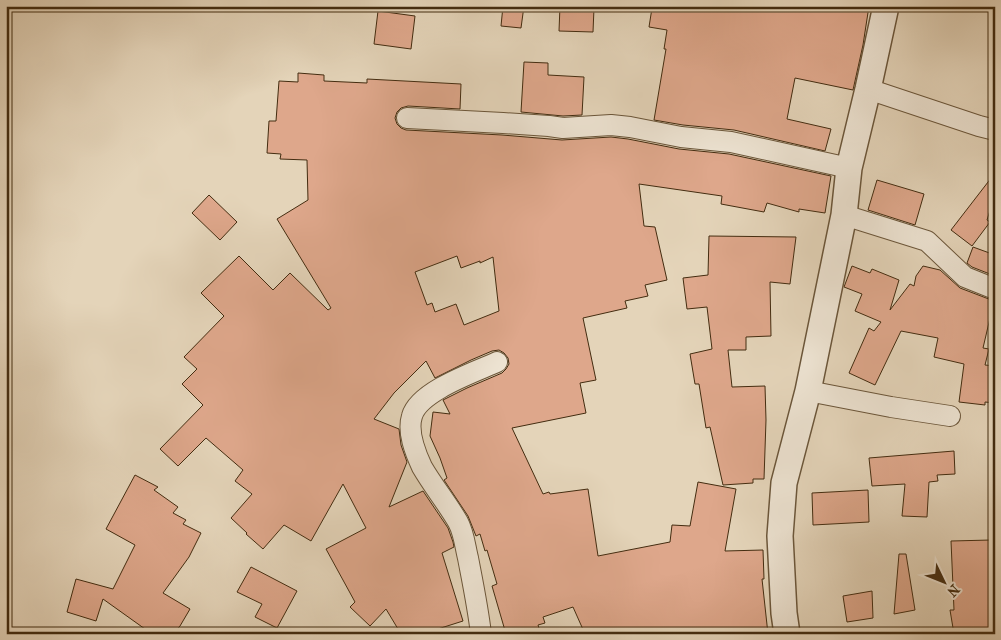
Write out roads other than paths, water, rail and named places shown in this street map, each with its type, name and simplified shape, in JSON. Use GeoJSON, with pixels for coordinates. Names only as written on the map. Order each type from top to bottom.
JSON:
{"type":"FeatureCollection","features":[{"type":"Feature","properties":{"kind":"street"},"geometry":{"type":"LineString","coordinates":[[788,634],[784,613],[780,536],[784,483],[808,391],[844,215],[849,168],[886,6]]}},
{"type":"Feature","properties":{"kind":"street"},"geometry":{"type":"LineString","coordinates":[[868,89],[995,130]]}},
{"type":"Feature","properties":{"kind":"street"},"geometry":{"type":"LineString","coordinates":[[407,118],[563,128],[611,125],[630,127],[681,137],[731,142],[849,168]]}},
{"type":"Feature","properties":{"kind":"street"},"geometry":{"type":"LineString","coordinates":[[844,215],[927,241],[965,277],[995,290]]}},
{"type":"Feature","properties":{"kind":"street"},"geometry":{"type":"LineString","coordinates":[[481,634],[478,605],[463,536],[458,523],[422,467],[410,431],[412,415],[417,405],[425,397],[497,362]]}},
{"type":"Feature","properties":{"kind":"street"},"geometry":{"type":"LineString","coordinates":[[808,391],[891,408],[950,416]]}}]}
